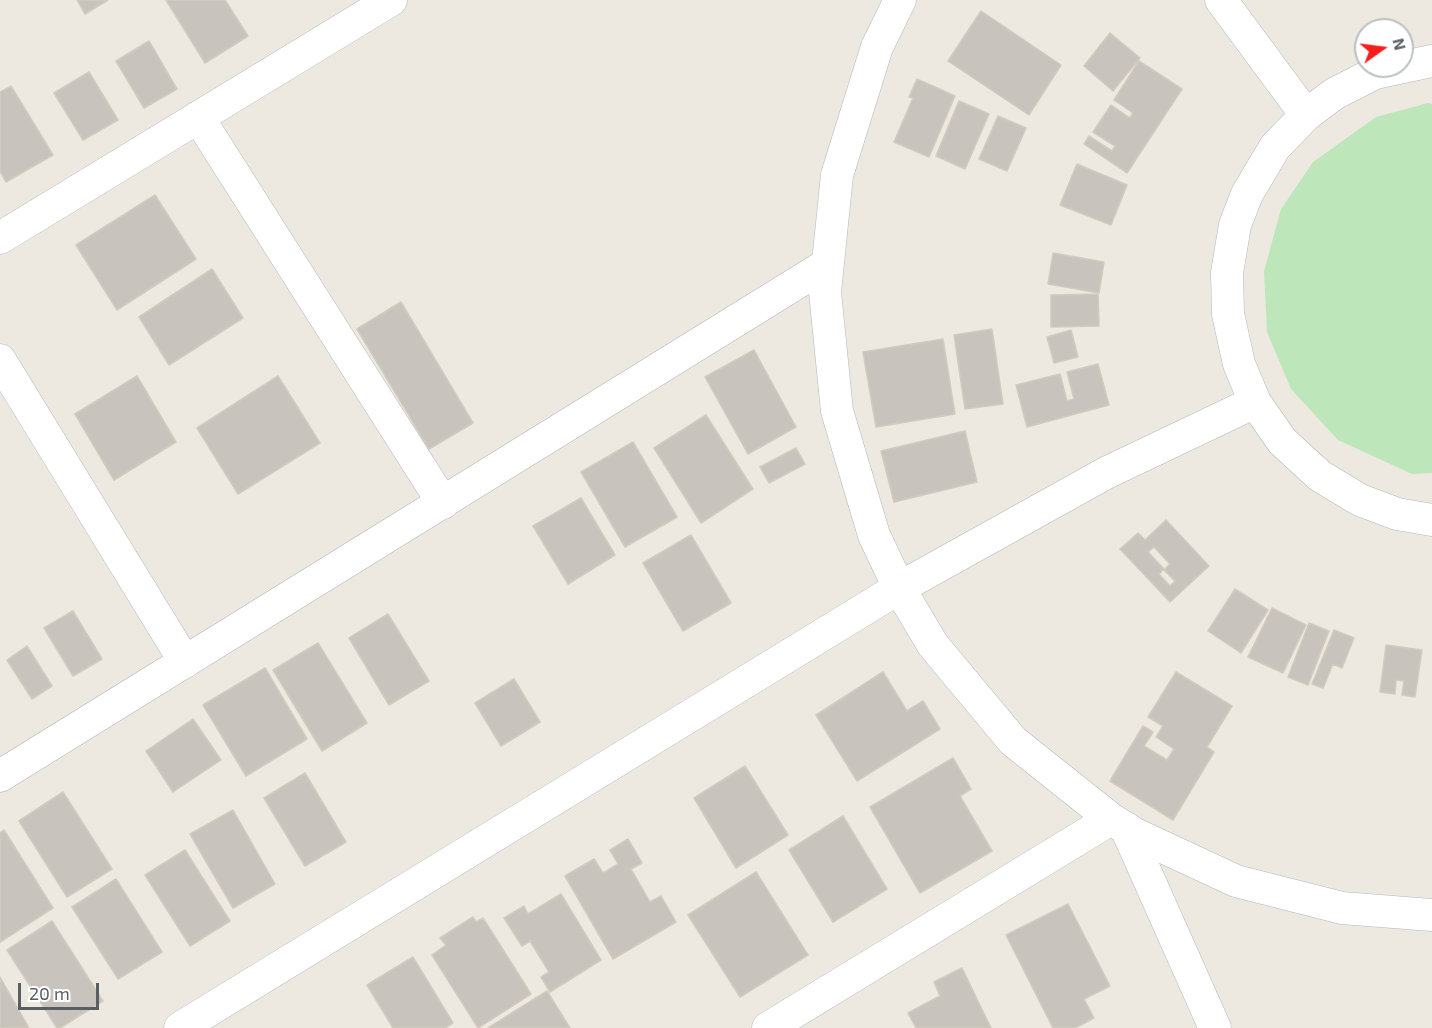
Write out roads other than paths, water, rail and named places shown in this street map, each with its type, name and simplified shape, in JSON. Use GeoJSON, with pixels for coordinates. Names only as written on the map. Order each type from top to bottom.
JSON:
{"type":"FeatureCollection","features":[{"type":"Feature","properties":{"kind":"street"},"geometry":{"type":"LineString","coordinates":[[0,238],[391,0]]}},
{"type":"Feature","properties":{"kind":"street"},"geometry":{"type":"LineString","coordinates":[[900,0],[877,47],[837,175],[825,292],[837,411],[874,535],[899,588],[933,645],[1013,741],[1118,823],[1236,880],[1342,908],[1432,915]]}},
{"type":"Feature","properties":{"kind":"street"},"geometry":{"type":"LineString","coordinates":[[1221,0],[1306,115]]}},
{"type":"Feature","properties":{"kind":"street"},"geometry":{"type":"LineString","coordinates":[[1432,61],[1375,73],[1334,94],[1306,115],[1275,147],[1247,194],[1235,225],[1227,273],[1228,314],[1239,364],[1255,402],[1282,441],[1320,476],[1360,500],[1397,514],[1432,520]]}},
{"type":"Feature","properties":{"kind":"street"},"geometry":{"type":"LineString","coordinates":[[198,117],[443,503]]}},
{"type":"Feature","properties":{"kind":"street"},"geometry":{"type":"LineString","coordinates":[[0,776],[826,265]]}},
{"type":"Feature","properties":{"kind":"street"},"geometry":{"type":"LineString","coordinates":[[0,360],[185,662]]}},
{"type":"Feature","properties":{"kind":"street"},"geometry":{"type":"LineString","coordinates":[[180,1028],[899,588],[1106,472],[1255,402]]}},
{"type":"Feature","properties":{"kind":"street"},"geometry":{"type":"LineString","coordinates":[[768,1028],[1118,823]]}},
{"type":"Feature","properties":{"kind":"street"},"geometry":{"type":"LineString","coordinates":[[1118,823],[1215,1028]]}}]}
